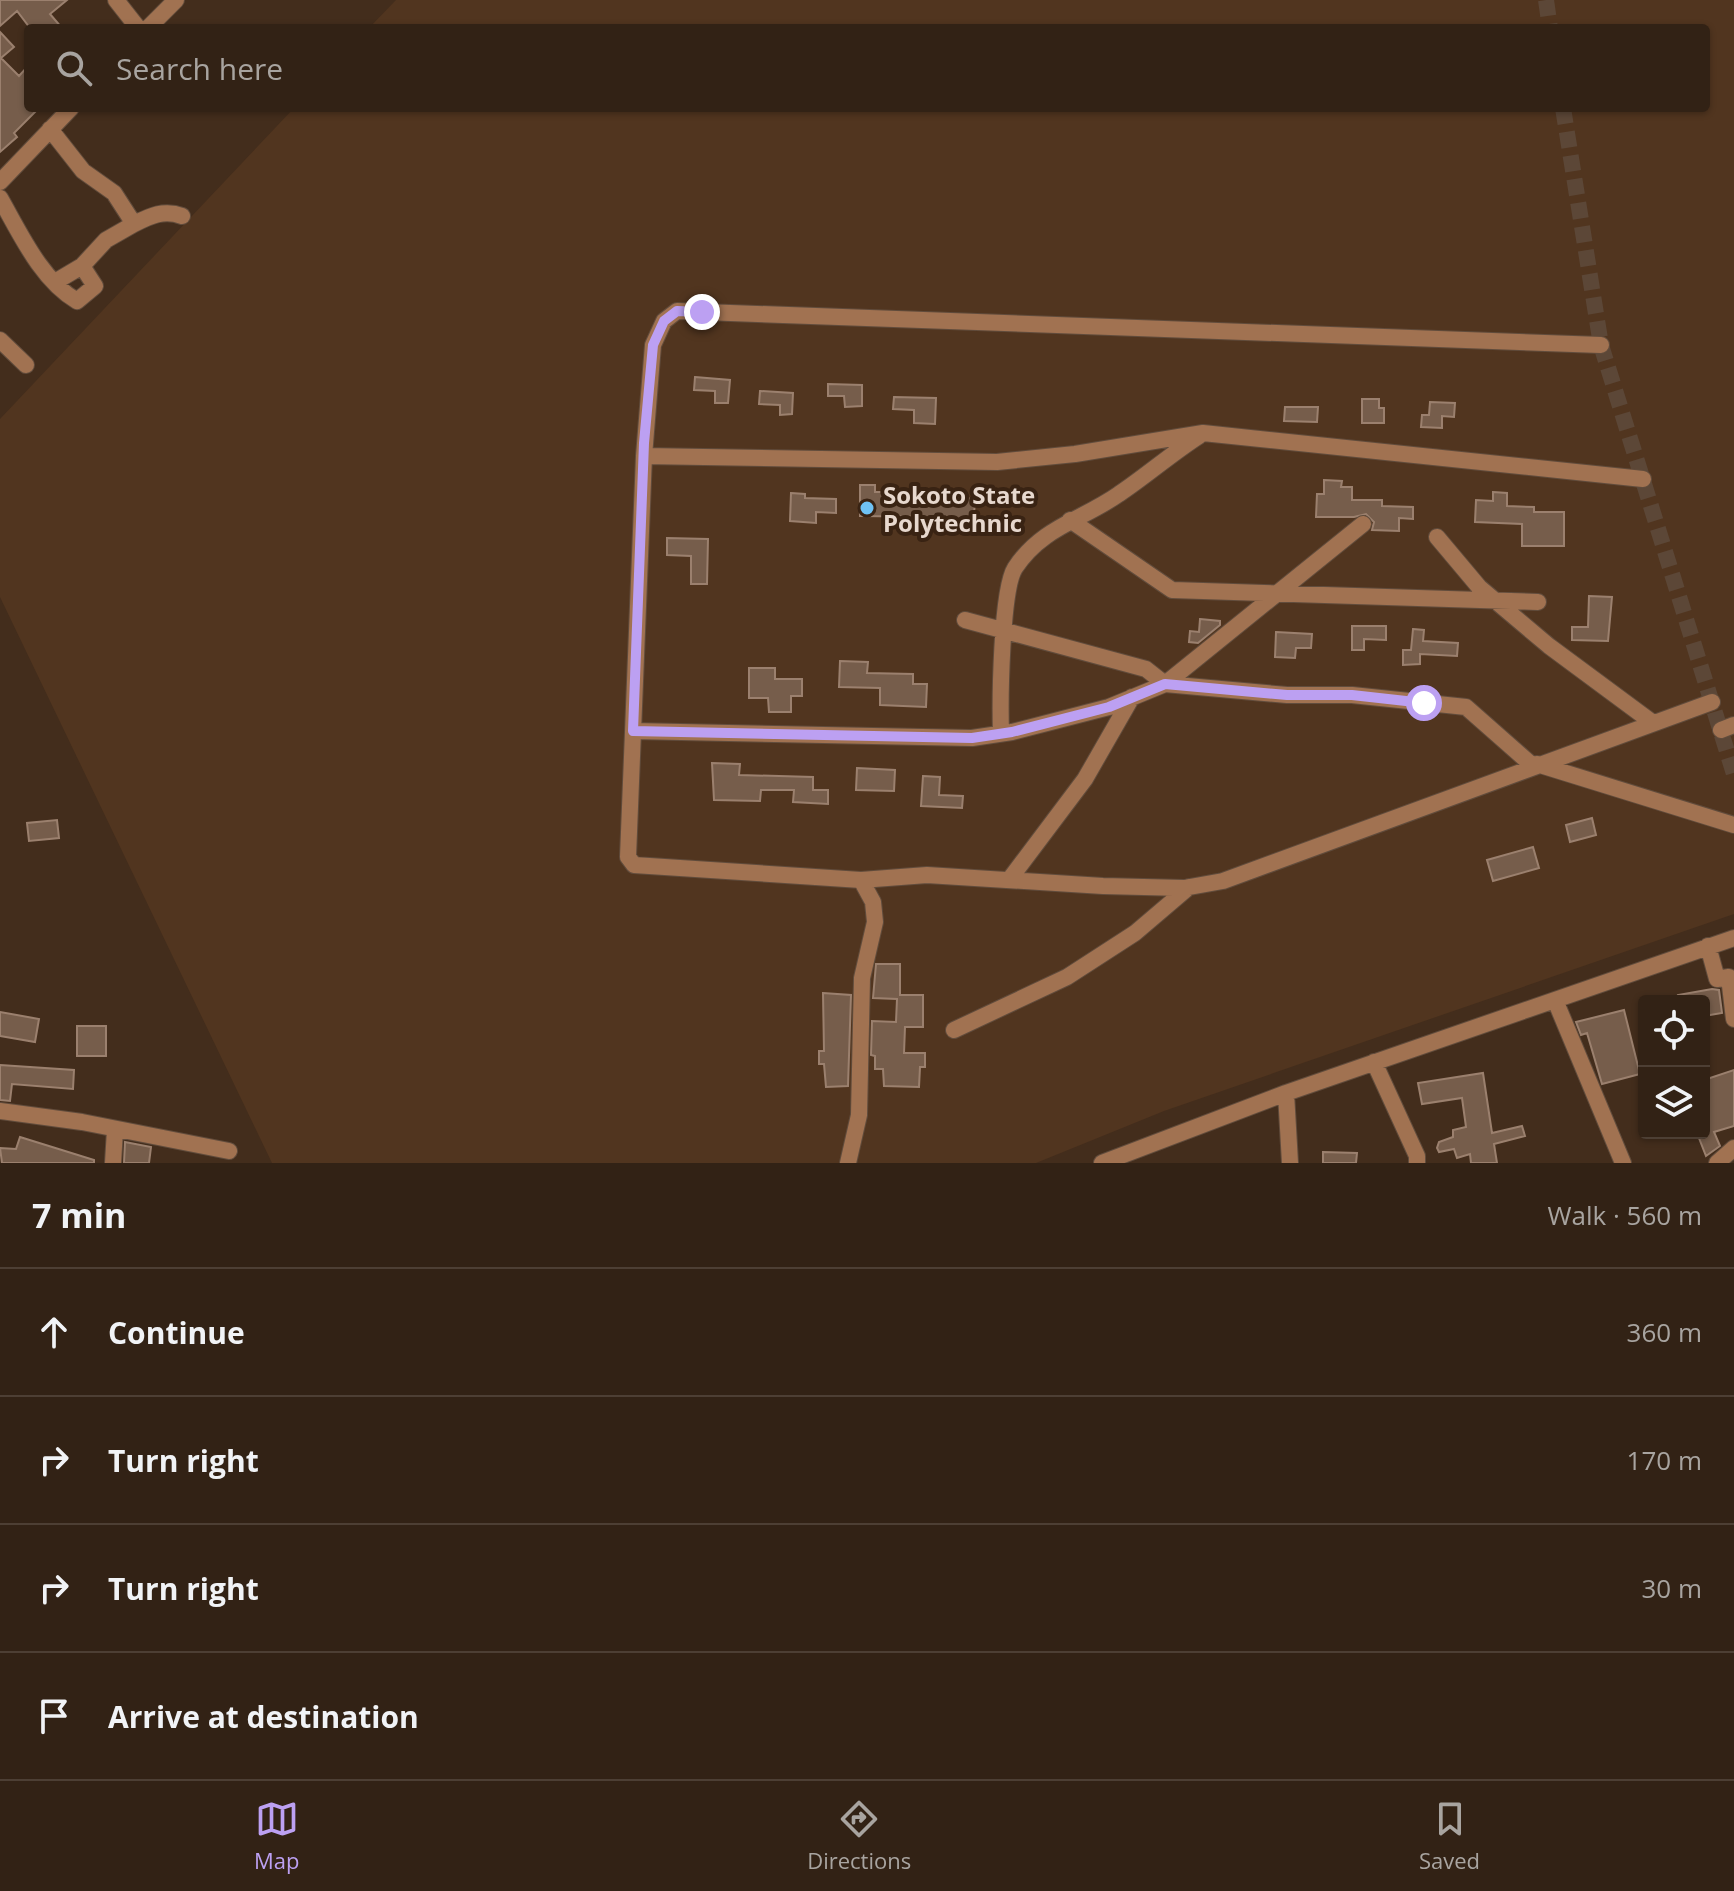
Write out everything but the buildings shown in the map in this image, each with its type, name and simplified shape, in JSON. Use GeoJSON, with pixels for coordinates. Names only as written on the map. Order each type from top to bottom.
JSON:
{"type":"FeatureCollection","features":[{"type":"Feature","properties":{"kind":"street"},"geometry":{"type":"LineString","coordinates":[[116,0],[135,24]]}},
{"type":"Feature","properties":{"kind":"street"},"geometry":{"type":"LineString","coordinates":[[152,24],[176,0]]}},
{"type":"Feature","properties":{"kind":"street"},"geometry":{"type":"LineString","coordinates":[[0,182],[67,112]]}},
{"type":"Feature","properties":{"kind":"street"},"geometry":{"type":"LineString","coordinates":[[50,129],[83,171],[114,193],[134,224]]}},
{"type":"Feature","properties":{"kind":"street"},"geometry":{"type":"LineString","coordinates":[[0,198],[21,235],[55,282],[77,301],[95,286],[82,266]]}},
{"type":"Feature","properties":{"kind":"street"},"geometry":{"type":"LineString","coordinates":[[55,282],[82,266],[106,240],[149,216],[169,211],[182,216]]}},
{"type":"Feature","properties":{"kind":"street"},"geometry":{"type":"LineString","coordinates":[[1601,345],[677,311],[664,321],[653,345],[644,456],[628,857],[634,865],[861,880],[927,875],[1103,886],[1189,887],[1223,881],[1712,702]]}},
{"type":"Feature","properties":{"kind":"street"},"geometry":{"type":"LineString","coordinates":[[0,340],[26,365]]}},
{"type":"Feature","properties":{"kind":"street"},"geometry":{"type":"LineString","coordinates":[[644,456],[997,462],[1075,454],[1203,433],[1643,479]]}},
{"type":"Feature","properties":{"kind":"street"},"geometry":{"type":"LineString","coordinates":[[1001,733],[1000,690],[1009,588],[1014,569],[1051,530],[1118,495],[1203,433]]}},
{"type":"Feature","properties":{"kind":"street"},"geometry":{"type":"LineString","coordinates":[[1070,520],[1172,590],[1538,602]]}},
{"type":"Feature","properties":{"kind":"street"},"geometry":{"type":"LineString","coordinates":[[633,731],[972,738],[1095,710],[1165,684],[1363,524]]}},
{"type":"Feature","properties":{"kind":"street"},"geometry":{"type":"LineString","coordinates":[[1437,537],[1479,587],[1494,600],[1549,646],[1653,723]]}},
{"type":"Feature","properties":{"kind":"street"},"geometry":{"type":"LineString","coordinates":[[965,620],[1146,669],[1165,684],[1287,695],[1352,695],[1466,707],[1535,765],[1734,825]]}},
{"type":"Feature","properties":{"kind":"street"},"geometry":{"type":"LineString","coordinates":[[1009,880],[1085,779],[1132,697]]}},
{"type":"Feature","properties":{"kind":"street"},"geometry":{"type":"LineString","coordinates":[[848,1163],[859,1115],[862,978],[875,922],[873,902],[861,880]]}},
{"type":"Feature","properties":{"kind":"street"},"geometry":{"type":"LineString","coordinates":[[954,1030],[1067,977],[1135,933],[1189,887]]}},
{"type":"Feature","properties":{"kind":"street"},"geometry":{"type":"LineString","coordinates":[[1102,1163],[1286,1093],[1734,938]]}},
{"type":"Feature","properties":{"kind":"street"},"geometry":{"type":"LineString","coordinates":[[1708,946],[1717,979],[1729,977],[1734,1019]]}},
{"type":"Feature","properties":{"kind":"street"},"geometry":{"type":"LineString","coordinates":[[1555,1000],[1623,1163]]}},
{"type":"Feature","properties":{"kind":"street"},"geometry":{"type":"LineString","coordinates":[[1374,1062],[1417,1156],[1417,1163]]}},
{"type":"Feature","properties":{"kind":"street"},"geometry":{"type":"LineString","coordinates":[[1286,1093],[1290,1163]]}},
{"type":"Feature","properties":{"kind":"street"},"geometry":{"type":"LineString","coordinates":[[0,1111],[82,1122],[229,1151]]}},
{"type":"Feature","properties":{"kind":"street"},"geometry":{"type":"LineString","coordinates":[[113,1163],[115,1130]]}},
{"type":"Feature","properties":{"kind":"street"},"geometry":{"type":"LineString","coordinates":[[1717,1163],[1734,1148]]}},
{"type":"Feature","properties":{"kind":"shaded area","name":"Sokoto State Polytechnic"},"geometry":{"type":"Polygon","coordinates":[[[396,0],[1734,0],[1734,914],[1164,1111],[1036,1163],[272,1163],[0,597],[0,419],[290,112],[1710,112],[1710,24],[373,24],[396,0]]]}},
{"type":"Feature","properties":{"kind":"tunnel"},"geometry":{"type":"LineString","coordinates":[[1546,0],[1549,24]]}},
{"type":"Feature","properties":{"kind":"tunnel"},"geometry":{"type":"LineString","coordinates":[[1564,112],[1601,345],[1734,774]]}},
{"type":"Feature","properties":{"kind":"place","name":"Sokoto State Polytechnic"},"geometry":{"type":"Point","coordinates":[867,508]}},
{"type":"Feature","properties":{"kind":"route"},"geometry":{"type":"LineString","coordinates":[[702,312],[677,311],[664,321],[653,345],[644,443],[633,731],[972,738],[1012,732],[1109,707],[1165,684],[1287,695],[1352,695],[1424,703]]}}]}
